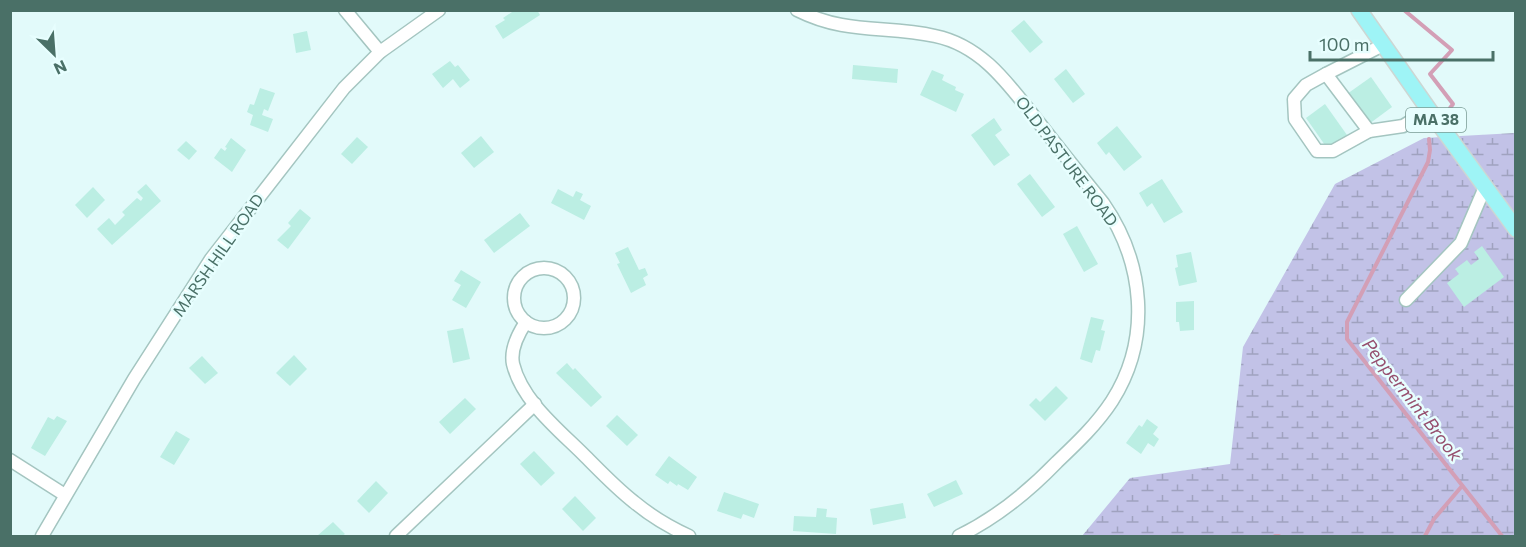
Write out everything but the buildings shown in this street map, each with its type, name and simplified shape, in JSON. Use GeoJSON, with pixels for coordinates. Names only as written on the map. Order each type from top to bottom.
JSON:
{"type":"FeatureCollection","features":[{"type":"Feature","properties":{"kind":"main road","name":"MA 38"},"geometry":{"type":"LineString","coordinates":[[1359,10],[1515,228]]}},
{"type":"Feature","properties":{"kind":"street"},"geometry":{"type":"LineString","coordinates":[[345,10],[380,52]]}},
{"type":"Feature","properties":{"kind":"street","name":"MARSH HILL ROAD"},"geometry":{"type":"LineString","coordinates":[[42,537],[134,379],[211,259],[344,88],[380,52],[439,10]]}},
{"type":"Feature","properties":{"kind":"street","name":"OLD PASTURE ROAD"},"geometry":{"type":"LineString","coordinates":[[797,10],[831,24],[848,28],[932,35],[960,43],[972,50],[1003,78],[1103,203],[1114,218],[1130,253],[1138,290],[1138,328],[1129,366],[1112,400],[1084,436],[1041,478],[1009,505],[958,537]]}},
{"type":"Feature","properties":{"kind":"street"},"geometry":{"type":"LineString","coordinates":[[1383,45],[1306,85],[1294,99],[1295,119],[1317,151],[1333,151],[1369,131],[1403,126],[1429,110]]}},
{"type":"Feature","properties":{"kind":"street"},"geometry":{"type":"LineString","coordinates":[[1326,74],[1369,131]]}},
{"type":"Feature","properties":{"kind":"street"},"geometry":{"type":"LineString","coordinates":[[1406,300],[1461,243],[1485,188]]}},
{"type":"Feature","properties":{"kind":"street"},"geometry":{"type":"LineString","coordinates":[[542,268],[562,274],[571,285],[574,299],[566,319],[546,328],[526,322],[515,304],[519,283],[528,273],[542,268]]}},
{"type":"Feature","properties":{"kind":"street"},"geometry":{"type":"LineString","coordinates":[[526,322],[515,342],[513,363],[520,382],[535,404],[624,494],[649,513],[688,537]]}},
{"type":"Feature","properties":{"kind":"street"},"geometry":{"type":"LineString","coordinates":[[396,537],[535,404]]}},
{"type":"Feature","properties":{"kind":"street"},"geometry":{"type":"LineString","coordinates":[[10,460],[65,495]]}},
{"type":"Feature","properties":{"kind":"green space"},"geometry":{"type":"Polygon","coordinates":[[[1515,133],[1515,536],[1082,536],[1130,478],[1230,464],[1243,347],[1335,184],[1424,138],[1515,133]]]}},
{"type":"Feature","properties":{"kind":"waterway","name":"Peppermint Brook"},"geometry":{"type":"LineString","coordinates":[[1404,10],[1452,50],[1430,74],[1453,104],[1450,108]]}},
{"type":"Feature","properties":{"kind":"waterway","name":"Peppermint Brook"},"geometry":{"type":"LineString","coordinates":[[1429,139],[1428,162],[1347,322],[1347,339],[1502,536]]}},
{"type":"Feature","properties":{"kind":"waterway"},"geometry":{"type":"LineString","coordinates":[[1425,536],[1434,519],[1462,486]]}}]}
